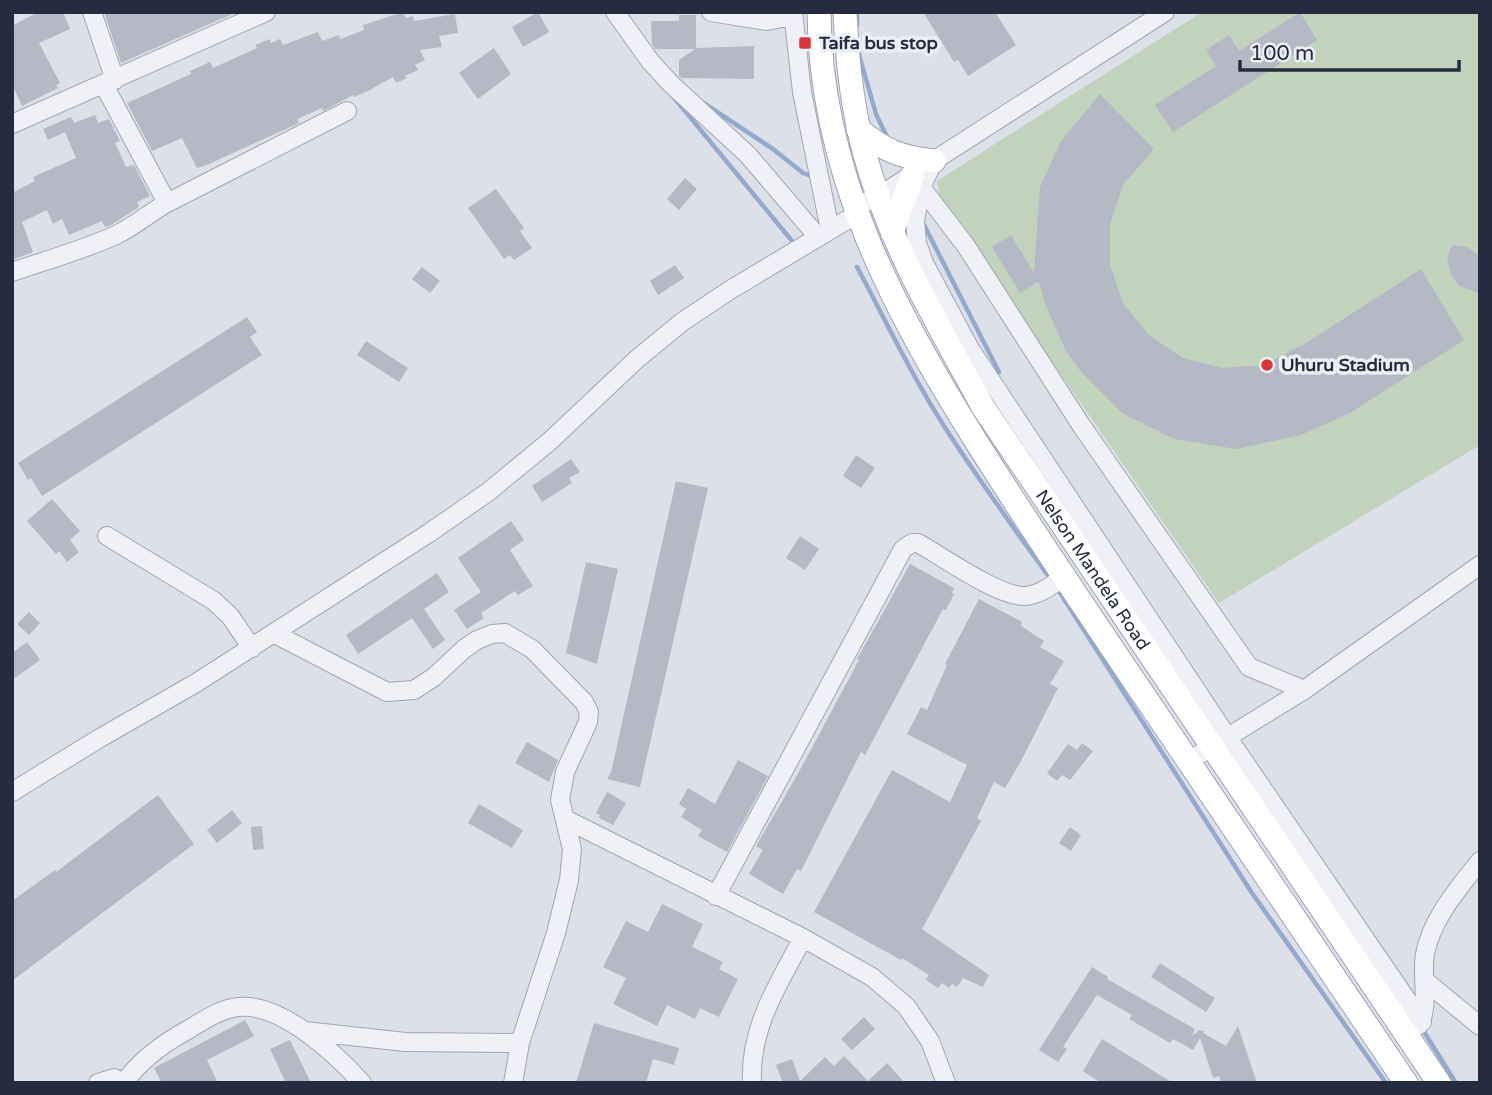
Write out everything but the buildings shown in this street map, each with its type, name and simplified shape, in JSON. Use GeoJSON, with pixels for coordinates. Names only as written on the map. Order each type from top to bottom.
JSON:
{"type":"FeatureCollection","features":[{"type":"Feature","properties":{"kind":"main road","name":"Nelson Mandela Road"},"geometry":{"type":"LineString","coordinates":[[819,12],[819,47],[826,106],[836,150],[879,269],[915,340],[1006,490],[1406,1083]]}},
{"type":"Feature","properties":{"kind":"main road","name":"Nelson Mandela Road"},"geometry":{"type":"LineString","coordinates":[[845,12],[849,78],[858,129],[879,196],[892,232],[923,298],[983,407],[1220,743],[1415,1030],[1438,1083]]}},
{"type":"Feature","properties":{"kind":"main road"},"geometry":{"type":"LineString","coordinates":[[858,129],[879,146],[897,155],[934,161]]}},
{"type":"Feature","properties":{"kind":"main road"},"geometry":{"type":"LineString","coordinates":[[892,232],[917,181]]}},
{"type":"Feature","properties":{"kind":"street"},"geometry":{"type":"LineString","coordinates":[[92,12],[110,83],[167,203]]}},
{"type":"Feature","properties":{"kind":"street"},"geometry":{"type":"LineString","coordinates":[[12,124],[110,83],[265,12]]}},
{"type":"Feature","properties":{"kind":"street"},"geometry":{"type":"LineString","coordinates":[[615,12],[663,76],[748,155],[824,233]]}},
{"type":"Feature","properties":{"kind":"street"},"geometry":{"type":"LineString","coordinates":[[712,12],[767,20],[793,14],[824,233]]}},
{"type":"Feature","properties":{"kind":"street"},"geometry":{"type":"LineString","coordinates":[[12,792],[275,634],[488,492],[550,441],[637,359],[682,322],[879,196],[917,181],[934,161],[1166,12]]}},
{"type":"Feature","properties":{"kind":"street"},"geometry":{"type":"LineString","coordinates":[[12,272],[115,236],[140,223],[153,210],[347,111]]}},
{"type":"Feature","properties":{"kind":"street"},"geometry":{"type":"LineString","coordinates":[[917,181],[966,246],[1081,425],[1249,667],[1304,690]]}},
{"type":"Feature","properties":{"kind":"street"},"geometry":{"type":"LineString","coordinates":[[917,181],[917,243],[924,263],[970,349],[1220,743]]}},
{"type":"Feature","properties":{"kind":"street"},"geometry":{"type":"LineString","coordinates":[[107,536],[214,601],[230,617],[252,648]]}},
{"type":"Feature","properties":{"kind":"street"},"geometry":{"type":"LineString","coordinates":[[716,895],[903,549],[912,543],[918,543],[1012,595],[1027,596],[1043,591],[1064,577]]}},
{"type":"Feature","properties":{"kind":"street"},"geometry":{"type":"LineString","coordinates":[[1189,761],[1304,690],[1480,565]]}},
{"type":"Feature","properties":{"kind":"street"},"geometry":{"type":"LineString","coordinates":[[275,634],[387,692],[414,690],[434,677],[477,640],[505,632],[531,649],[584,702],[589,712],[588,722],[565,772],[560,800],[572,849],[569,880],[556,933],[520,1043],[513,1083]]}},
{"type":"Feature","properties":{"kind":"street"},"geometry":{"type":"LineString","coordinates":[[565,819],[803,938],[872,977],[906,1006],[930,1041],[946,1083]]}},
{"type":"Feature","properties":{"kind":"street"},"geometry":{"type":"LineString","coordinates":[[1415,1030],[1424,980],[1425,954],[1443,908],[1480,861]]}},
{"type":"Feature","properties":{"kind":"street"},"geometry":{"type":"LineString","coordinates":[[752,1083],[753,1049],[760,1024],[771,996],[803,938]]}},
{"type":"Feature","properties":{"kind":"street"},"geometry":{"type":"LineString","coordinates":[[1424,980],[1480,1026]]}},
{"type":"Feature","properties":{"kind":"street"},"geometry":{"type":"LineString","coordinates":[[98,1083],[114,1078],[123,1083],[133,1069],[160,1047],[208,1018],[236,1007],[256,1008],[281,1017],[305,1031],[362,1083]]}},
{"type":"Feature","properties":{"kind":"street"},"geometry":{"type":"LineString","coordinates":[[305,1031],[405,1042],[520,1043]]}},
{"type":"Feature","properties":{"kind":"green space","name":"Uhuru Stadium"},"geometry":{"type":"Polygon","coordinates":[[[1202,12],[1480,12],[1480,445],[1219,603],[939,198],[937,181],[1202,12]]]}},
{"type":"Feature","properties":{"kind":"waterway"},"geometry":{"type":"LineString","coordinates":[[857,12],[857,25]]}},
{"type":"Feature","properties":{"kind":"waterway"},"geometry":{"type":"LineString","coordinates":[[858,51],[876,114],[888,139]]}},
{"type":"Feature","properties":{"kind":"waterway"},"geometry":{"type":"LineString","coordinates":[[671,94],[792,241]]}},
{"type":"Feature","properties":{"kind":"waterway"},"geometry":{"type":"LineString","coordinates":[[702,102],[773,149],[803,173],[814,177]]}},
{"type":"Feature","properties":{"kind":"waterway"},"geometry":{"type":"LineString","coordinates":[[923,223],[999,372],[994,376]]}},
{"type":"Feature","properties":{"kind":"waterway"},"geometry":{"type":"LineString","coordinates":[[857,267],[939,418],[1052,581]]}},
{"type":"Feature","properties":{"kind":"waterway"},"geometry":{"type":"LineString","coordinates":[[1057,588],[1252,893],[1386,1083]]}},
{"type":"Feature","properties":{"kind":"waterway"},"geometry":{"type":"LineString","coordinates":[[1421,1027],[1456,1083]]}},
{"type":"Feature","properties":{"kind":"place","name":"Taifa bus stop"},"geometry":{"type":"Point","coordinates":[805,43]}},
{"type":"Feature","properties":{"kind":"place","name":"Uhuru Stadium"},"geometry":{"type":"Point","coordinates":[1267,365]}}]}
